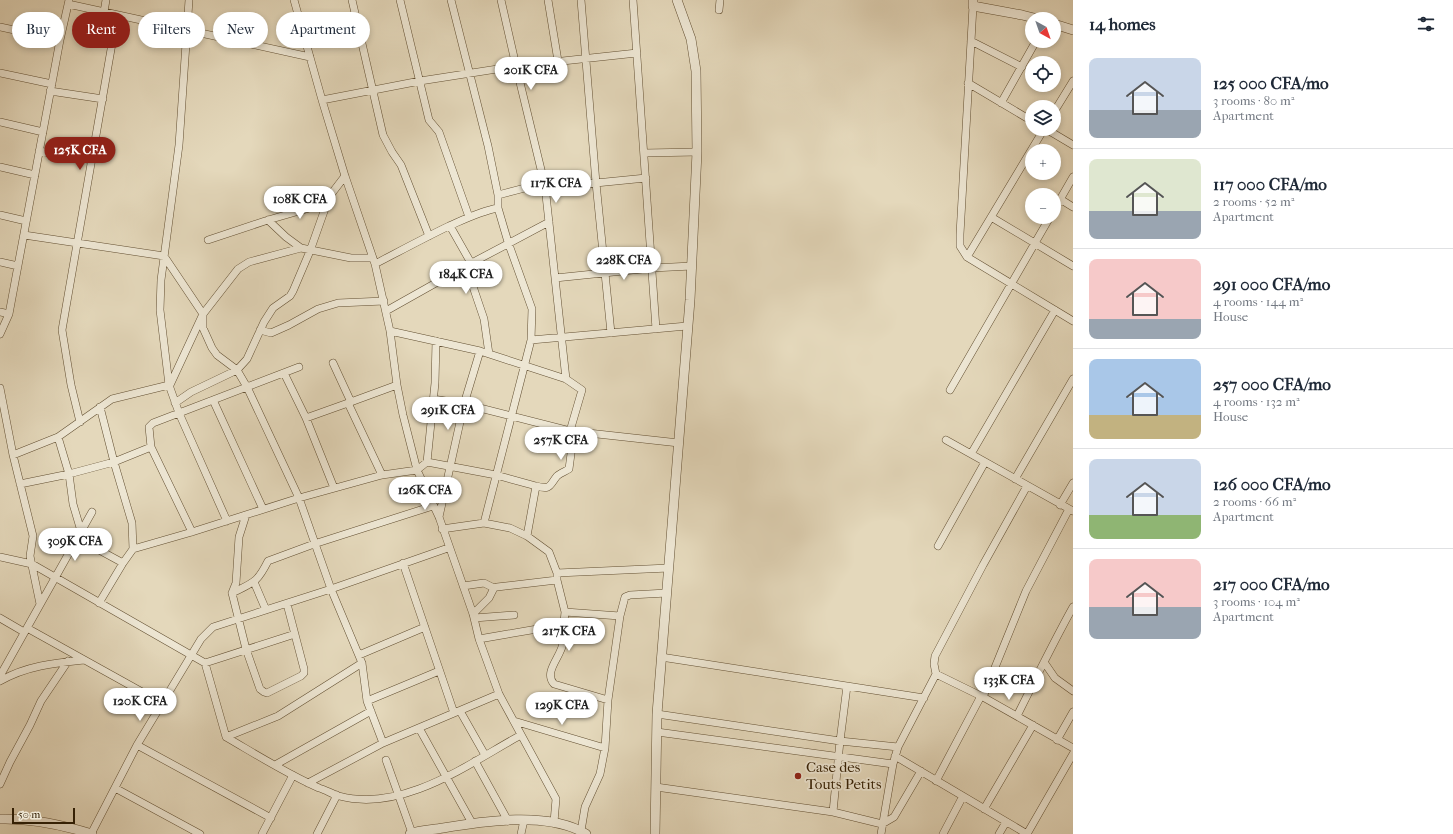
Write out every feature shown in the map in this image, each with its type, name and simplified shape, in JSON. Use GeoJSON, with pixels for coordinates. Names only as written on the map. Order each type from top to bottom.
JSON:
{"type":"FeatureCollection","features":[{"type":"Feature","properties":{"kind":"street"},"geometry":{"type":"LineString","coordinates":[[64,21],[68,2],[104,12],[106,0]]}},
{"type":"Feature","properties":{"kind":"street"},"geometry":{"type":"LineString","coordinates":[[189,12],[190,0]]}},
{"type":"Feature","properties":{"kind":"street"},"geometry":{"type":"LineString","coordinates":[[294,0],[345,176],[374,261],[390,331],[397,385],[417,470],[439,517],[448,548],[463,586],[479,639],[499,694],[556,799],[554,822]]}},
{"type":"Feature","properties":{"kind":"street"},"geometry":{"type":"LineString","coordinates":[[352,0],[383,135],[401,165],[429,236]]}},
{"type":"Feature","properties":{"kind":"street"},"geometry":{"type":"LineString","coordinates":[[400,0],[429,120],[439,132],[469,217]]}},
{"type":"Feature","properties":{"kind":"street"},"geometry":{"type":"LineString","coordinates":[[451,0],[468,73],[488,146],[498,195],[498,208],[508,242],[532,309],[531,340],[484,523]]}},
{"type":"Feature","properties":{"kind":"street"},"geometry":{"type":"LineString","coordinates":[[501,0],[545,185],[566,380]]}},
{"type":"Feature","properties":{"kind":"street"},"geometry":{"type":"LineString","coordinates":[[548,0],[558,62]]}},
{"type":"Feature","properties":{"kind":"street"},"geometry":{"type":"LineString","coordinates":[[580,0],[611,333]]}},
{"type":"Feature","properties":{"kind":"street"},"geometry":{"type":"LineString","coordinates":[[633,0],[656,329]]}},
{"type":"Feature","properties":{"kind":"street"},"geometry":{"type":"LineString","coordinates":[[655,834],[657,714],[692,266],[697,152],[696,71],[691,39],[677,0]]}},
{"type":"Feature","properties":{"kind":"street"},"geometry":{"type":"LineString","coordinates":[[719,10],[720,0]]}},
{"type":"Feature","properties":{"kind":"street"},"geometry":{"type":"LineString","coordinates":[[1025,15],[973,3],[960,246],[967,258],[1073,321]]}},
{"type":"Feature","properties":{"kind":"street"},"geometry":{"type":"LineString","coordinates":[[1061,26],[1073,30]]}},
{"type":"Feature","properties":{"kind":"street"},"geometry":{"type":"LineString","coordinates":[[0,27],[12,30]]}},
{"type":"Feature","properties":{"kind":"street"},"geometry":{"type":"LineString","coordinates":[[205,34],[310,57]]}},
{"type":"Feature","properties":{"kind":"street"},"geometry":{"type":"LineString","coordinates":[[971,41],[1022,67]]}},
{"type":"Feature","properties":{"kind":"street"},"geometry":{"type":"LineString","coordinates":[[0,334],[9,314],[59,48]]}},
{"type":"Feature","properties":{"kind":"street"},"geometry":{"type":"LineString","coordinates":[[80,422],[71,386],[62,330],[112,48]]}},
{"type":"Feature","properties":{"kind":"street"},"geometry":{"type":"LineString","coordinates":[[187,48],[179,145],[161,280],[160,310],[170,385],[175,402],[227,521]]}},
{"type":"Feature","properties":{"kind":"street"},"geometry":{"type":"LineString","coordinates":[[1001,103],[1032,48]]}},
{"type":"Feature","properties":{"kind":"street"},"geometry":{"type":"LineString","coordinates":[[322,100],[468,73],[516,66],[637,53]]}},
{"type":"Feature","properties":{"kind":"street"},"geometry":{"type":"LineString","coordinates":[[0,73],[52,84]]}},
{"type":"Feature","properties":{"kind":"street"},"geometry":{"type":"LineString","coordinates":[[1061,101],[1073,81]]}},
{"type":"Feature","properties":{"kind":"street"},"geometry":{"type":"LineString","coordinates":[[968,84],[1025,117]]}},
{"type":"Feature","properties":{"kind":"street"},"geometry":{"type":"LineString","coordinates":[[50,91],[103,99]]}},
{"type":"Feature","properties":{"kind":"street"},"geometry":{"type":"LineString","coordinates":[[0,122],[43,132]]}},
{"type":"Feature","properties":{"kind":"street"},"geometry":{"type":"LineString","coordinates":[[967,258],[1041,136]]}},
{"type":"Feature","properties":{"kind":"street"},"geometry":{"type":"LineString","coordinates":[[1057,136],[1073,145]]}},
{"type":"Feature","properties":{"kind":"street"},"geometry":{"type":"LineString","coordinates":[[39,151],[92,160]]}},
{"type":"Feature","properties":{"kind":"street"},"geometry":{"type":"LineString","coordinates":[[644,153],[697,152]]}},
{"type":"Feature","properties":{"kind":"street"},"geometry":{"type":"LineString","coordinates":[[0,167],[35,175]]}},
{"type":"Feature","properties":{"kind":"street"},"geometry":{"type":"LineString","coordinates":[[175,402],[191,392],[237,370],[247,359],[260,330],[273,308],[290,296],[310,251],[327,203],[332,193],[345,176]]}},
{"type":"Feature","properties":{"kind":"street"},"geometry":{"type":"LineString","coordinates":[[1061,197],[1073,177]]}},
{"type":"Feature","properties":{"kind":"street"},"geometry":{"type":"LineString","coordinates":[[498,195],[545,185],[596,183],[646,178]]}},
{"type":"Feature","properties":{"kind":"street"},"geometry":{"type":"LineString","coordinates":[[1061,200],[1073,207]]}},
{"type":"Feature","properties":{"kind":"street"},"geometry":{"type":"LineString","coordinates":[[208,240],[268,220],[327,203]]}},
{"type":"Feature","properties":{"kind":"street"},"geometry":{"type":"LineString","coordinates":[[268,220],[286,237],[301,248],[310,251],[374,261],[469,217],[498,208]]}},
{"type":"Feature","properties":{"kind":"street"},"geometry":{"type":"LineString","coordinates":[[0,215],[26,221]]}},
{"type":"Feature","properties":{"kind":"street"},"geometry":{"type":"LineString","coordinates":[[991,217],[1073,266]]}},
{"type":"Feature","properties":{"kind":"street"},"geometry":{"type":"LineString","coordinates":[[386,311],[508,242],[549,222]]}},
{"type":"Feature","properties":{"kind":"street"},"geometry":{"type":"LineString","coordinates":[[950,390],[1046,224]]}},
{"type":"Feature","properties":{"kind":"street"},"geometry":{"type":"LineString","coordinates":[[450,226],[468,264],[484,319],[489,354]]}},
{"type":"Feature","properties":{"kind":"street"},"geometry":{"type":"LineString","coordinates":[[24,235],[164,256],[203,314],[203,328],[212,348],[217,355],[237,370],[247,387],[299,498],[331,589],[362,663],[367,701],[383,743]]}},
{"type":"Feature","properties":{"kind":"street"},"geometry":{"type":"LineString","coordinates":[[170,385],[203,314],[238,269],[249,262],[301,248]]}},
{"type":"Feature","properties":{"kind":"street"},"geometry":{"type":"LineString","coordinates":[[0,262],[18,266]]}},
{"type":"Feature","properties":{"kind":"street"},"geometry":{"type":"LineString","coordinates":[[555,278],[652,268],[692,266]]}},
{"type":"Feature","properties":{"kind":"street"},"geometry":{"type":"LineString","coordinates":[[260,330],[271,333],[318,309],[338,303],[384,302]]}},
{"type":"Feature","properties":{"kind":"street"},"geometry":{"type":"LineString","coordinates":[[971,454],[1055,310]]}},
{"type":"Feature","properties":{"kind":"street"},"geometry":{"type":"LineString","coordinates":[[0,312],[9,314]]}},
{"type":"Feature","properties":{"kind":"street"},"geometry":{"type":"LineString","coordinates":[[531,340],[687,326]]}},
{"type":"Feature","properties":{"kind":"street"},"geometry":{"type":"LineString","coordinates":[[390,331],[480,351],[566,380],[582,390],[572,431],[569,469],[558,476],[550,486],[544,488],[496,475],[427,462]]}},
{"type":"Feature","properties":{"kind":"street"},"geometry":{"type":"LineString","coordinates":[[133,549],[334,488],[382,475],[417,470],[427,462],[433,399],[436,341]]}},
{"type":"Feature","properties":{"kind":"street"},"geometry":{"type":"LineString","coordinates":[[439,517],[464,404],[480,351]]}},
{"type":"Feature","properties":{"kind":"street"},"geometry":{"type":"LineString","coordinates":[[333,363],[382,475]]}},
{"type":"Feature","properties":{"kind":"street"},"geometry":{"type":"LineString","coordinates":[[192,532],[150,447],[149,427],[152,423],[179,414],[299,367]]}},
{"type":"Feature","properties":{"kind":"street"},"geometry":{"type":"LineString","coordinates":[[284,373],[306,418],[334,488]]}},
{"type":"Feature","properties":{"kind":"street"},"geometry":{"type":"LineString","coordinates":[[1015,479],[1073,379]]}},
{"type":"Feature","properties":{"kind":"street"},"geometry":{"type":"LineString","coordinates":[[13,455],[58,437],[112,399],[170,385]]}},
{"type":"Feature","properties":{"kind":"street"},"geometry":{"type":"LineString","coordinates":[[306,418],[397,385]]}},
{"type":"Feature","properties":{"kind":"street"},"geometry":{"type":"LineString","coordinates":[[0,388],[13,455],[33,536],[30,556],[40,604]]}},
{"type":"Feature","properties":{"kind":"street"},"geometry":{"type":"LineString","coordinates":[[433,399],[464,404],[572,431],[679,443]]}},
{"type":"Feature","properties":{"kind":"street"},"geometry":{"type":"LineString","coordinates":[[213,400],[263,510]]}},
{"type":"Feature","properties":{"kind":"street"},"geometry":{"type":"LineString","coordinates":[[100,407],[132,523],[133,549],[123,563],[100,603]]}},
{"type":"Feature","properties":{"kind":"street"},"geometry":{"type":"LineString","coordinates":[[58,437],[69,474],[73,504],[81,531]]}},
{"type":"Feature","properties":{"kind":"street"},"geometry":{"type":"LineString","coordinates":[[936,781],[982,697],[1026,591],[1071,510],[946,440]]}},
{"type":"Feature","properties":{"kind":"street"},"geometry":{"type":"LineString","coordinates":[[20,484],[69,474],[114,462],[150,447]]}},
{"type":"Feature","properties":{"kind":"street"},"geometry":{"type":"LineString","coordinates":[[938,546],[985,462]]}},
{"type":"Feature","properties":{"kind":"street"},"geometry":{"type":"LineString","coordinates":[[1060,505],[1073,482]]}},
{"type":"Feature","properties":{"kind":"street"},"geometry":{"type":"LineString","coordinates":[[527,536],[536,486]]}},
{"type":"Feature","properties":{"kind":"street"},"geometry":{"type":"LineString","coordinates":[[882,834],[882,824],[892,764],[898,747],[936,674],[934,664],[935,656],[1027,486]]}},
{"type":"Feature","properties":{"kind":"street"},"geometry":{"type":"LineString","coordinates":[[232,593],[254,582],[261,575],[268,561],[314,544],[433,506]]}},
{"type":"Feature","properties":{"kind":"street"},"geometry":{"type":"LineString","coordinates":[[1,671],[26,630],[92,512]]}},
{"type":"Feature","properties":{"kind":"street"},"geometry":{"type":"LineString","coordinates":[[246,515],[239,537],[236,583],[232,593],[246,649],[260,689],[264,692],[301,676],[304,673],[287,604]]}},
{"type":"Feature","properties":{"kind":"street"},"geometry":{"type":"LineString","coordinates":[[442,529],[484,523],[510,528],[527,536],[549,552],[557,576],[565,612],[564,622],[558,627],[543,628],[479,639]]}},
{"type":"Feature","properties":{"kind":"street"},"geometry":{"type":"LineString","coordinates":[[77,538],[123,563]]}},
{"type":"Feature","properties":{"kind":"street"},"geometry":{"type":"LineString","coordinates":[[0,819],[29,820],[62,826],[92,834],[137,745],[192,656],[200,639],[213,627],[287,604],[448,548]]}},
{"type":"Feature","properties":{"kind":"street"},"geometry":{"type":"LineString","coordinates":[[0,557],[32,564],[205,663],[226,737],[308,783],[337,795],[348,798],[380,798],[398,796],[424,787],[446,776],[521,734]]}},
{"type":"Feature","properties":{"kind":"street"},"geometry":{"type":"LineString","coordinates":[[403,563],[439,671],[457,712],[485,755]]}},
{"type":"Feature","properties":{"kind":"street"},"geometry":{"type":"LineString","coordinates":[[473,616],[489,598],[494,588],[498,586],[557,576],[669,568]]}},
{"type":"Feature","properties":{"kind":"street"},"geometry":{"type":"LineString","coordinates":[[254,582],[266,610]]}},
{"type":"Feature","properties":{"kind":"street"},"geometry":{"type":"LineString","coordinates":[[463,586],[484,583],[494,588]]}},
{"type":"Feature","properties":{"kind":"street"},"geometry":{"type":"LineString","coordinates":[[386,760],[411,834],[472,823],[524,820],[554,822],[584,832],[585,808],[600,774],[605,748],[608,700],[620,616],[625,597],[630,595],[667,593]]}},
{"type":"Feature","properties":{"kind":"street"},"geometry":{"type":"LineString","coordinates":[[1017,716],[1049,650],[1073,607]]}},
{"type":"Feature","properties":{"kind":"street"},"geometry":{"type":"LineString","coordinates":[[565,612],[620,616]]}},
{"type":"Feature","properties":{"kind":"street"},"geometry":{"type":"LineString","coordinates":[[473,616],[514,615]]}},
{"type":"Feature","properties":{"kind":"street"},"geometry":{"type":"LineString","coordinates":[[0,618],[84,660],[162,703]]}},
{"type":"Feature","properties":{"kind":"street"},"geometry":{"type":"LineString","coordinates":[[359,655],[425,627]]}},
{"type":"Feature","properties":{"kind":"street"},"geometry":{"type":"LineString","coordinates":[[558,627],[563,644],[550,674],[550,680],[554,684],[608,700]]}},
{"type":"Feature","properties":{"kind":"street"},"geometry":{"type":"LineString","coordinates":[[205,663],[295,634]]}},
{"type":"Feature","properties":{"kind":"street"},"geometry":{"type":"LineString","coordinates":[[661,657],[924,698]]}},
{"type":"Feature","properties":{"kind":"street"},"geometry":{"type":"LineString","coordinates":[[0,681],[23,670],[36,666],[84,660]]}},
{"type":"Feature","properties":{"kind":"street"},"geometry":{"type":"LineString","coordinates":[[0,784],[41,702],[68,661]]}},
{"type":"Feature","properties":{"kind":"street"},"geometry":{"type":"LineString","coordinates":[[1044,662],[1055,678],[1073,691]]}},
{"type":"Feature","properties":{"kind":"street"},"geometry":{"type":"LineString","coordinates":[[226,737],[278,716],[362,663]]}},
{"type":"Feature","properties":{"kind":"street"},"geometry":{"type":"LineString","coordinates":[[367,701],[439,671]]}},
{"type":"Feature","properties":{"kind":"street"},"geometry":{"type":"LineString","coordinates":[[936,674],[982,697],[1073,748]]}},
{"type":"Feature","properties":{"kind":"street"},"geometry":{"type":"LineString","coordinates":[[833,812],[838,756],[847,686]]}},
{"type":"Feature","properties":{"kind":"street"},"geometry":{"type":"LineString","coordinates":[[308,783],[383,743],[499,694]]}},
{"type":"Feature","properties":{"kind":"street"},"geometry":{"type":"LineString","coordinates":[[275,765],[371,711]]}},
{"type":"Feature","properties":{"kind":"street"},"geometry":{"type":"LineString","coordinates":[[1057,740],[1073,712]]}},
{"type":"Feature","properties":{"kind":"street"},"geometry":{"type":"LineString","coordinates":[[657,714],[840,741],[898,747]]}},
{"type":"Feature","properties":{"kind":"street"},"geometry":{"type":"LineString","coordinates":[[514,722],[605,748]]}},
{"type":"Feature","properties":{"kind":"street"},"geometry":{"type":"LineString","coordinates":[[984,809],[1033,726]]}},
{"type":"Feature","properties":{"kind":"street"},"geometry":{"type":"LineString","coordinates":[[419,728],[472,823]]}},
{"type":"Feature","properties":{"kind":"street"},"geometry":{"type":"LineString","coordinates":[[657,732],[892,764]]}},
{"type":"Feature","properties":{"kind":"street"},"geometry":{"type":"LineString","coordinates":[[137,745],[271,818]]}},
{"type":"Feature","properties":{"kind":"street"},"geometry":{"type":"LineString","coordinates":[[895,756],[1027,834],[1073,754]]}},
{"type":"Feature","properties":{"kind":"street"},"geometry":{"type":"LineString","coordinates":[[475,760],[508,821]]}},
{"type":"Feature","properties":{"kind":"street"},"geometry":{"type":"LineString","coordinates":[[656,787],[833,812],[882,824],[894,816],[921,771]]}},
{"type":"Feature","properties":{"kind":"street"},"geometry":{"type":"LineString","coordinates":[[262,834],[293,775]]}},
{"type":"Feature","properties":{"kind":"street"},"geometry":{"type":"LineString","coordinates":[[115,788],[200,834]]}},
{"type":"Feature","properties":{"kind":"street"},"geometry":{"type":"LineString","coordinates":[[317,834],[337,795]]}},
{"type":"Feature","properties":{"kind":"street"},"geometry":{"type":"LineString","coordinates":[[943,834],[963,796]]}},
{"type":"Feature","properties":{"kind":"street"},"geometry":{"type":"LineString","coordinates":[[521,834],[524,820]]}},
{"type":"Feature","properties":{"kind":"street"},"geometry":{"type":"LineString","coordinates":[[999,834],[1006,822]]}},
{"type":"Feature","properties":{"kind":"place","name":"Case des Touts Petits"},"geometry":{"type":"Point","coordinates":[798,776]}}]}
